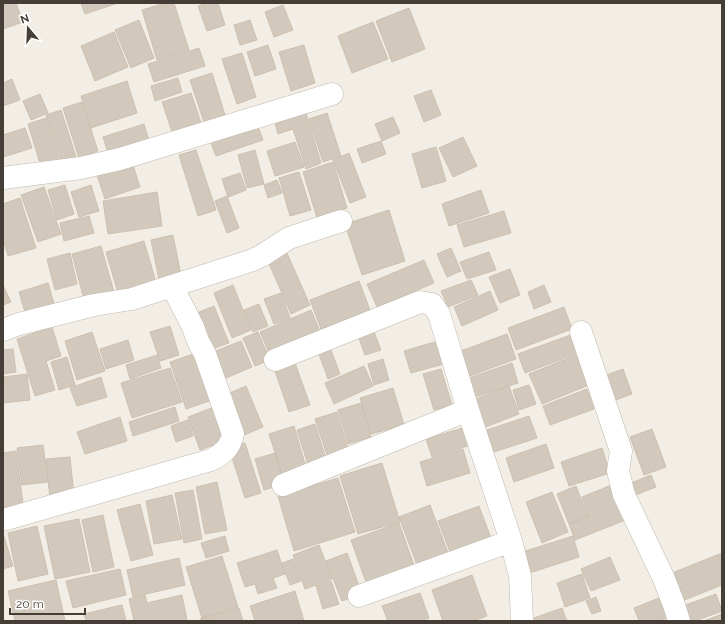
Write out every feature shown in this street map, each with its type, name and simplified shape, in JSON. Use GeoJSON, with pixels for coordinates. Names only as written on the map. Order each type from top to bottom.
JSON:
{"type":"FeatureCollection","features":[{"type":"Feature","properties":{"kind":"street"},"geometry":{"type":"LineString","coordinates":[[3,178],[81,168],[113,160],[332,94]]}},
{"type":"Feature","properties":{"kind":"street"},"geometry":{"type":"LineString","coordinates":[[3,330],[19,324],[94,305],[132,299],[253,260],[289,238],[340,221]]}},
{"type":"Feature","properties":{"kind":"street"},"geometry":{"type":"LineString","coordinates":[[3,520],[211,460],[228,449],[232,442],[233,434],[205,354],[172,286]]}},
{"type":"Feature","properties":{"kind":"street"},"geometry":{"type":"LineString","coordinates":[[275,360],[420,302],[432,304],[439,314],[468,410],[512,541],[520,576],[522,621]]}},
{"type":"Feature","properties":{"kind":"street"},"geometry":{"type":"LineString","coordinates":[[581,332],[621,451],[618,472],[624,495],[664,579],[679,621]]}},
{"type":"Feature","properties":{"kind":"street"},"geometry":{"type":"LineString","coordinates":[[283,485],[468,410]]}},
{"type":"Feature","properties":{"kind":"street"},"geometry":{"type":"LineString","coordinates":[[359,596],[512,541]]}},
{"type":"Feature","properties":{"kind":"building"},"geometry":{"type":"Polygon","coordinates":[[[3,3],[16,3],[23,22],[3,29],[3,3]]]}},
{"type":"Feature","properties":{"kind":"building"},"geometry":{"type":"Polygon","coordinates":[[[81,3],[118,3],[85,14],[81,3]]]}},
{"type":"Feature","properties":{"kind":"building"},"geometry":{"type":"Polygon","coordinates":[[[165,3],[174,3],[189,50],[157,60],[142,10],[165,3]]]}},
{"type":"Feature","properties":{"kind":"building"},"geometry":{"type":"Polygon","coordinates":[[[207,3],[218,3],[225,25],[207,31],[198,6],[207,3]]]}},
{"type":"Feature","properties":{"kind":"building"},"geometry":{"type":"Polygon","coordinates":[[[283,5],[293,30],[274,37],[265,12],[283,5]]]}},
{"type":"Feature","properties":{"kind":"building"},"geometry":{"type":"Polygon","coordinates":[[[409,8],[425,49],[392,62],[376,21],[409,8]]]}},
{"type":"Feature","properties":{"kind":"building"},"geometry":{"type":"Polygon","coordinates":[[[139,20],[154,58],[131,68],[115,30],[139,20]]]}},
{"type":"Feature","properties":{"kind":"building"},"geometry":{"type":"Polygon","coordinates":[[[250,20],[257,40],[240,45],[234,25],[250,20]]]}},
{"type":"Feature","properties":{"kind":"building"},"geometry":{"type":"Polygon","coordinates":[[[373,22],[388,59],[352,73],[338,36],[373,22]]]}},
{"type":"Feature","properties":{"kind":"building"},"geometry":{"type":"Polygon","coordinates":[[[114,32],[128,67],[95,81],[81,46],[114,32]]]}},
{"type":"Feature","properties":{"kind":"building"},"geometry":{"type":"Polygon","coordinates":[[[268,45],[276,69],[255,76],[247,52],[268,45]]]}},
{"type":"Feature","properties":{"kind":"building"},"geometry":{"type":"Polygon","coordinates":[[[304,45],[315,83],[291,91],[279,52],[304,45]]]}},
{"type":"Feature","properties":{"kind":"building"},"geometry":{"type":"Polygon","coordinates":[[[199,48],[205,66],[154,82],[148,64],[199,48]]]}},
{"type":"Feature","properties":{"kind":"building"},"geometry":{"type":"Polygon","coordinates":[[[242,53],[256,97],[237,104],[222,59],[242,53]]]}},
{"type":"Feature","properties":{"kind":"building"},"geometry":{"type":"Polygon","coordinates":[[[212,73],[225,115],[204,122],[190,80],[212,73]]]}},
{"type":"Feature","properties":{"kind":"building"},"geometry":{"type":"Polygon","coordinates":[[[178,78],[182,92],[155,101],[151,86],[178,78]]]}},
{"type":"Feature","properties":{"kind":"building"},"geometry":{"type":"Polygon","coordinates":[[[12,79],[20,100],[3,106],[3,83],[12,79]]]}},
{"type":"Feature","properties":{"kind":"building"},"geometry":{"type":"Polygon","coordinates":[[[127,81],[137,113],[91,128],[81,96],[127,81]]]}},
{"type":"Feature","properties":{"kind":"building"},"geometry":{"type":"Polygon","coordinates":[[[431,90],[441,115],[424,122],[414,96],[431,90]]]}},
{"type":"Feature","properties":{"kind":"building"},"geometry":{"type":"Polygon","coordinates":[[[191,93],[203,129],[174,138],[162,102],[191,93]]]}},
{"type":"Feature","properties":{"kind":"building"},"geometry":{"type":"Polygon","coordinates":[[[40,94],[48,113],[31,120],[23,101],[40,94]]]}},
{"type":"Feature","properties":{"kind":"building"},"geometry":{"type":"Polygon","coordinates":[[[82,102],[98,151],[79,158],[63,108],[82,102]]]}},
{"type":"Feature","properties":{"kind":"building"},"geometry":{"type":"Polygon","coordinates":[[[304,106],[321,163],[306,169],[293,129],[278,134],[273,115],[304,106]]]}},
{"type":"Feature","properties":{"kind":"building"},"geometry":{"type":"Polygon","coordinates":[[[61,110],[78,163],[63,168],[46,115],[61,110]]]}},
{"type":"Feature","properties":{"kind":"building"},"geometry":{"type":"Polygon","coordinates":[[[327,113],[341,156],[323,162],[309,119],[327,113]]]}},
{"type":"Feature","properties":{"kind":"building"},"geometry":{"type":"Polygon","coordinates":[[[393,117],[400,133],[382,141],[375,124],[393,117]]]}},
{"type":"Feature","properties":{"kind":"building"},"geometry":{"type":"Polygon","coordinates":[[[46,118],[61,167],[43,173],[28,124],[46,118]]]}},
{"type":"Feature","properties":{"kind":"building"},"geometry":{"type":"Polygon","coordinates":[[[144,124],[150,143],[109,156],[103,137],[144,124]]]}},
{"type":"Feature","properties":{"kind":"building"},"geometry":{"type":"Polygon","coordinates":[[[257,124],[263,140],[216,156],[210,140],[257,124]]]}},
{"type":"Feature","properties":{"kind":"building"},"geometry":{"type":"Polygon","coordinates":[[[25,128],[32,148],[3,157],[3,135],[25,128]]]}},
{"type":"Feature","properties":{"kind":"building"},"geometry":{"type":"Polygon","coordinates":[[[463,137],[477,166],[453,177],[439,148],[463,137]]]}},
{"type":"Feature","properties":{"kind":"building"},"geometry":{"type":"Polygon","coordinates":[[[381,141],[386,154],[362,163],[357,149],[381,141]]]}},
{"type":"Feature","properties":{"kind":"building"},"geometry":{"type":"Polygon","coordinates":[[[295,142],[304,167],[275,176],[267,151],[295,142]]]}},
{"type":"Feature","properties":{"kind":"building"},"geometry":{"type":"Polygon","coordinates":[[[436,147],[446,181],[422,188],[412,154],[436,147]]]}},
{"type":"Feature","properties":{"kind":"building"},"geometry":{"type":"Polygon","coordinates":[[[196,150],[216,210],[198,216],[179,155],[196,150]]]}},
{"type":"Feature","properties":{"kind":"building"},"geometry":{"type":"Polygon","coordinates":[[[255,150],[264,184],[247,188],[238,155],[255,150]]]}},
{"type":"Feature","properties":{"kind":"building"},"geometry":{"type":"Polygon","coordinates":[[[349,153],[366,197],[350,203],[333,160],[349,153]]]}},
{"type":"Feature","properties":{"kind":"building"},"geometry":{"type":"Polygon","coordinates":[[[333,162],[347,208],[317,218],[303,172],[333,162]]]}},
{"type":"Feature","properties":{"kind":"building"},"geometry":{"type":"Polygon","coordinates":[[[133,165],[140,187],[105,199],[97,175],[133,165]]]}},
{"type":"Feature","properties":{"kind":"building"},"geometry":{"type":"Polygon","coordinates":[[[299,172],[311,210],[290,216],[279,178],[299,172]]]}},
{"type":"Feature","properties":{"kind":"building"},"geometry":{"type":"Polygon","coordinates":[[[240,173],[246,190],[228,197],[222,179],[240,173]]]}},
{"type":"Feature","properties":{"kind":"building"},"geometry":{"type":"Polygon","coordinates":[[[277,180],[282,193],[268,198],[264,185],[277,180]]]}},
{"type":"Feature","properties":{"kind":"building"},"geometry":{"type":"Polygon","coordinates":[[[65,185],[74,214],[57,220],[48,190],[65,185]]]}},
{"type":"Feature","properties":{"kind":"building"},"geometry":{"type":"Polygon","coordinates":[[[91,185],[99,211],[79,217],[71,192],[91,185]]]}},
{"type":"Feature","properties":{"kind":"building"},"geometry":{"type":"Polygon","coordinates":[[[44,187],[61,234],[38,242],[21,195],[44,187]]]}},
{"type":"Feature","properties":{"kind":"building"},"geometry":{"type":"Polygon","coordinates":[[[481,190],[489,213],[449,226],[442,204],[481,190]]]}},
{"type":"Feature","properties":{"kind":"building"},"geometry":{"type":"Polygon","coordinates":[[[157,192],[162,226],[108,234],[103,201],[157,192]]]}},
{"type":"Feature","properties":{"kind":"building"},"geometry":{"type":"Polygon","coordinates":[[[227,196],[239,228],[227,233],[215,201],[227,196]]]}},
{"type":"Feature","properties":{"kind":"building"},"geometry":{"type":"Polygon","coordinates":[[[20,198],[36,248],[8,256],[3,240],[3,204],[20,198]]]}},
{"type":"Feature","properties":{"kind":"building"},"geometry":{"type":"Polygon","coordinates":[[[389,210],[405,261],[362,275],[345,224],[389,210]]]}},
{"type":"Feature","properties":{"kind":"building"},"geometry":{"type":"Polygon","coordinates":[[[504,211],[511,233],[464,247],[457,225],[504,211]]]}},
{"type":"Feature","properties":{"kind":"building"},"geometry":{"type":"Polygon","coordinates":[[[89,216],[94,233],[64,241],[60,223],[89,216]]]}},
{"type":"Feature","properties":{"kind":"building"},"geometry":{"type":"Polygon","coordinates":[[[173,235],[181,275],[159,280],[151,240],[173,235]]]}},
{"type":"Feature","properties":{"kind":"building"},"geometry":{"type":"Polygon","coordinates":[[[144,241],[156,282],[118,293],[106,252],[144,241]]]}},
{"type":"Feature","properties":{"kind":"building"},"geometry":{"type":"Polygon","coordinates":[[[101,246],[114,292],[84,300],[72,254],[101,246]]]}},
{"type":"Feature","properties":{"kind":"building"},"geometry":{"type":"Polygon","coordinates":[[[451,248],[461,271],[447,277],[437,254],[451,248]]]}},
{"type":"Feature","properties":{"kind":"building"},"geometry":{"type":"Polygon","coordinates":[[[286,251],[310,305],[291,314],[267,259],[286,251]]]}},
{"type":"Feature","properties":{"kind":"building"},"geometry":{"type":"Polygon","coordinates":[[[489,252],[496,270],[467,279],[460,262],[489,252]]]}},
{"type":"Feature","properties":{"kind":"building"},"geometry":{"type":"Polygon","coordinates":[[[70,253],[77,284],[55,290],[47,259],[70,253]]]}},
{"type":"Feature","properties":{"kind":"building"},"geometry":{"type":"Polygon","coordinates":[[[424,260],[434,283],[377,307],[367,284],[424,260]]]}},
{"type":"Feature","properties":{"kind":"building"},"geometry":{"type":"Polygon","coordinates":[[[510,269],[520,295],[500,303],[489,277],[510,269]]]}},
{"type":"Feature","properties":{"kind":"building"},"geometry":{"type":"Polygon","coordinates":[[[471,280],[478,295],[448,307],[441,291],[471,280]]]}},
{"type":"Feature","properties":{"kind":"building"},"geometry":{"type":"Polygon","coordinates":[[[359,281],[370,310],[321,329],[310,300],[359,281]]]}},
{"type":"Feature","properties":{"kind":"building"},"geometry":{"type":"Polygon","coordinates":[[[48,283],[56,310],[27,319],[19,292],[48,283]]]}},
{"type":"Feature","properties":{"kind":"building"},"geometry":{"type":"Polygon","coordinates":[[[3,285],[11,302],[3,305],[3,285]]]}},
{"type":"Feature","properties":{"kind":"building"},"geometry":{"type":"Polygon","coordinates":[[[233,285],[251,330],[232,338],[214,293],[233,285]]]}},
{"type":"Feature","properties":{"kind":"building"},"geometry":{"type":"Polygon","coordinates":[[[544,285],[551,302],[534,309],[528,292],[544,285]]]}},
{"type":"Feature","properties":{"kind":"building"},"geometry":{"type":"Polygon","coordinates":[[[490,291],[498,310],[462,326],[454,307],[490,291]]]}},
{"type":"Feature","properties":{"kind":"building"},"geometry":{"type":"Polygon","coordinates":[[[281,293],[290,318],[274,324],[264,299],[281,293]]]}},
{"type":"Feature","properties":{"kind":"building"},"geometry":{"type":"Polygon","coordinates":[[[259,304],[268,326],[253,332],[244,310],[259,304]]]}},
{"type":"Feature","properties":{"kind":"building"},"geometry":{"type":"Polygon","coordinates":[[[214,306],[229,343],[206,351],[192,315],[214,306]]]}},
{"type":"Feature","properties":{"kind":"building"},"geometry":{"type":"Polygon","coordinates":[[[564,307],[572,329],[516,350],[508,328],[564,307]]]}},
{"type":"Feature","properties":{"kind":"building"},"geometry":{"type":"Polygon","coordinates":[[[311,310],[321,334],[270,355],[260,332],[311,310]]]}},
{"type":"Feature","properties":{"kind":"building"},"geometry":{"type":"Polygon","coordinates":[[[170,326],[179,355],[160,361],[150,332],[170,326]]]}},
{"type":"Feature","properties":{"kind":"building"},"geometry":{"type":"Polygon","coordinates":[[[52,327],[61,356],[46,361],[55,390],[35,396],[17,339],[52,327]]]}},
{"type":"Feature","properties":{"kind":"building"},"geometry":{"type":"Polygon","coordinates":[[[372,327],[381,350],[365,355],[357,333],[372,327]]]}},
{"type":"Feature","properties":{"kind":"building"},"geometry":{"type":"Polygon","coordinates":[[[92,332],[105,371],[77,380],[65,341],[92,332]]]}},
{"type":"Feature","properties":{"kind":"building"},"geometry":{"type":"Polygon","coordinates":[[[258,332],[270,360],[255,366],[243,338],[258,332]]]}},
{"type":"Feature","properties":{"kind":"building"},"geometry":{"type":"Polygon","coordinates":[[[576,333],[583,351],[525,373],[518,354],[576,333]]]}},
{"type":"Feature","properties":{"kind":"building"},"geometry":{"type":"Polygon","coordinates":[[[507,334],[516,359],[467,377],[458,352],[507,334]]]}},
{"type":"Feature","properties":{"kind":"building"},"geometry":{"type":"Polygon","coordinates":[[[128,340],[134,360],[106,369],[100,349],[128,340]]]}},
{"type":"Feature","properties":{"kind":"building"},"geometry":{"type":"Polygon","coordinates":[[[241,341],[252,367],[219,381],[208,354],[241,341]]]}},
{"type":"Feature","properties":{"kind":"building"},"geometry":{"type":"Polygon","coordinates":[[[438,341],[444,364],[411,373],[404,351],[438,341]]]}},
{"type":"Feature","properties":{"kind":"building"},"geometry":{"type":"Polygon","coordinates":[[[13,349],[16,372],[3,374],[3,350],[13,349]]]}},
{"type":"Feature","properties":{"kind":"building"},"geometry":{"type":"Polygon","coordinates":[[[331,350],[340,374],[328,379],[319,354],[331,350]]]}},
{"type":"Feature","properties":{"kind":"building"},"geometry":{"type":"Polygon","coordinates":[[[202,351],[218,398],[186,409],[170,362],[202,351]]]}},
{"type":"Feature","properties":{"kind":"building"},"geometry":{"type":"Polygon","coordinates":[[[157,355],[161,368],[130,379],[126,365],[157,355]]]}},
{"type":"Feature","properties":{"kind":"building"},"geometry":{"type":"Polygon","coordinates":[[[576,355],[589,385],[542,404],[529,374],[576,355]]]}},
{"type":"Feature","properties":{"kind":"building"},"geometry":{"type":"Polygon","coordinates":[[[67,357],[75,385],[59,390],[51,362],[67,357]]]}},
{"type":"Feature","properties":{"kind":"building"},"geometry":{"type":"Polygon","coordinates":[[[383,359],[389,380],[374,385],[368,364],[383,359]]]}},
{"type":"Feature","properties":{"kind":"building"},"geometry":{"type":"Polygon","coordinates":[[[295,363],[310,405],[289,412],[275,371],[295,363]]]}},
{"type":"Feature","properties":{"kind":"building"},"geometry":{"type":"Polygon","coordinates":[[[512,363],[518,383],[472,398],[466,379],[512,363]]]}},
{"type":"Feature","properties":{"kind":"building"},"geometry":{"type":"Polygon","coordinates":[[[364,366],[373,386],[334,404],[325,383],[364,366]]]}},
{"type":"Feature","properties":{"kind":"building"},"geometry":{"type":"Polygon","coordinates":[[[170,368],[182,402],[132,418],[121,383],[170,368]]]}},
{"type":"Feature","properties":{"kind":"building"},"geometry":{"type":"Polygon","coordinates":[[[441,369],[452,405],[434,410],[423,374],[441,369]]]}},
{"type":"Feature","properties":{"kind":"building"},"geometry":{"type":"Polygon","coordinates":[[[623,369],[632,394],[613,401],[604,376],[623,369]]]}},
{"type":"Feature","properties":{"kind":"building"},"geometry":{"type":"Polygon","coordinates":[[[27,374],[30,400],[3,403],[3,377],[27,374]]]}},
{"type":"Feature","properties":{"kind":"building"},"geometry":{"type":"Polygon","coordinates":[[[101,377],[107,397],[77,406],[70,388],[101,377]]]}},
{"type":"Feature","properties":{"kind":"building"},"geometry":{"type":"Polygon","coordinates":[[[529,385],[536,404],[519,410],[513,390],[529,385]]]}},
{"type":"Feature","properties":{"kind":"building"},"geometry":{"type":"Polygon","coordinates":[[[246,386],[263,427],[242,436],[225,395],[246,386]]]}},
{"type":"Feature","properties":{"kind":"building"},"geometry":{"type":"Polygon","coordinates":[[[509,386],[519,414],[483,428],[473,400],[509,386]]]}},
{"type":"Feature","properties":{"kind":"building"},"geometry":{"type":"Polygon","coordinates":[[[393,388],[404,425],[371,434],[360,398],[393,388]]]}},
{"type":"Feature","properties":{"kind":"building"},"geometry":{"type":"Polygon","coordinates":[[[587,389],[594,409],[550,425],[543,406],[587,389]]]}},
{"type":"Feature","properties":{"kind":"building"},"geometry":{"type":"Polygon","coordinates":[[[361,403],[371,437],[348,444],[338,410],[361,403]]]}},
{"type":"Feature","properties":{"kind":"building"},"geometry":{"type":"Polygon","coordinates":[[[175,407],[179,421],[133,436],[129,422],[175,407]]]}},
{"type":"Feature","properties":{"kind":"building"},"geometry":{"type":"Polygon","coordinates":[[[214,407],[227,440],[200,450],[188,417],[214,407]]]}},
{"type":"Feature","properties":{"kind":"building"},"geometry":{"type":"Polygon","coordinates":[[[337,412],[348,449],[327,455],[315,419],[337,412]]]}},
{"type":"Feature","properties":{"kind":"building"},"geometry":{"type":"Polygon","coordinates":[[[529,416],[537,438],[494,452],[487,430],[529,416]]]}},
{"type":"Feature","properties":{"kind":"building"},"geometry":{"type":"Polygon","coordinates":[[[120,417],[127,441],[85,454],[77,432],[120,417]]]}},
{"type":"Feature","properties":{"kind":"building"},"geometry":{"type":"Polygon","coordinates":[[[188,420],[193,436],[176,442],[171,426],[188,420]]]}},
{"type":"Feature","properties":{"kind":"building"},"geometry":{"type":"Polygon","coordinates":[[[315,424],[328,465],[310,471],[297,430],[315,424]]]}},
{"type":"Feature","properties":{"kind":"building"},"geometry":{"type":"Polygon","coordinates":[[[294,426],[306,467],[282,474],[269,434],[294,426]]]}},
{"type":"Feature","properties":{"kind":"building"},"geometry":{"type":"Polygon","coordinates":[[[466,427],[471,445],[432,457],[426,439],[466,427]]]}},
{"type":"Feature","properties":{"kind":"building"},"geometry":{"type":"Polygon","coordinates":[[[652,429],[666,467],[644,475],[630,437],[652,429]]]}},
{"type":"Feature","properties":{"kind":"building"},"geometry":{"type":"Polygon","coordinates":[[[245,443],[261,493],[245,498],[229,448],[245,443]]]}},
{"type":"Feature","properties":{"kind":"building"},"geometry":{"type":"Polygon","coordinates":[[[546,444],[554,468],[514,482],[506,458],[546,444]]]}},
{"type":"Feature","properties":{"kind":"building"},"geometry":{"type":"Polygon","coordinates":[[[43,445],[48,482],[22,485],[17,448],[43,445]]]}},
{"type":"Feature","properties":{"kind":"building"},"geometry":{"type":"Polygon","coordinates":[[[602,448],[610,473],[569,486],[561,462],[602,448]]]}},
{"type":"Feature","properties":{"kind":"building"},"geometry":{"type":"Polygon","coordinates":[[[463,449],[470,473],[427,486],[420,462],[463,449]]]}},
{"type":"Feature","properties":{"kind":"building"},"geometry":{"type":"Polygon","coordinates":[[[16,451],[24,511],[3,509],[3,453],[16,451]]]}},
{"type":"Feature","properties":{"kind":"building"},"geometry":{"type":"Polygon","coordinates":[[[275,453],[284,484],[264,490],[255,459],[275,453]]]}},
{"type":"Feature","properties":{"kind":"building"},"geometry":{"type":"Polygon","coordinates":[[[70,457],[74,496],[50,499],[46,459],[70,457]]]}},
{"type":"Feature","properties":{"kind":"building"},"geometry":{"type":"Polygon","coordinates":[[[382,463],[400,522],[358,534],[340,476],[382,463]]]}},
{"type":"Feature","properties":{"kind":"building"},"geometry":{"type":"Polygon","coordinates":[[[651,475],[656,487],[633,496],[629,484],[651,475]]]}},
{"type":"Feature","properties":{"kind":"building"},"geometry":{"type":"Polygon","coordinates":[[[338,478],[355,532],[294,551],[278,496],[338,478]]]}},
{"type":"Feature","properties":{"kind":"building"},"geometry":{"type":"Polygon","coordinates":[[[217,482],[227,530],[205,534],[196,487],[217,482]]]}},
{"type":"Feature","properties":{"kind":"building"},"geometry":{"type":"Polygon","coordinates":[[[614,484],[628,519],[575,540],[569,524],[589,516],[582,497],[614,484]]]}},
{"type":"Feature","properties":{"kind":"building"},"geometry":{"type":"Polygon","coordinates":[[[576,486],[588,516],[569,524],[557,494],[576,486]]]}},
{"type":"Feature","properties":{"kind":"building"},"geometry":{"type":"Polygon","coordinates":[[[193,490],[202,539],[184,543],[175,493],[193,490]]]}},
{"type":"Feature","properties":{"kind":"building"},"geometry":{"type":"Polygon","coordinates":[[[552,492],[568,532],[542,543],[526,502],[552,492]]]}},
{"type":"Feature","properties":{"kind":"building"},"geometry":{"type":"Polygon","coordinates":[[[172,495],[182,539],[154,544],[146,501],[172,495]]]}},
{"type":"Feature","properties":{"kind":"building"},"geometry":{"type":"Polygon","coordinates":[[[140,504],[153,555],[131,561],[117,510],[140,504]]]}},
{"type":"Feature","properties":{"kind":"building"},"geometry":{"type":"Polygon","coordinates":[[[430,505],[450,558],[419,570],[399,517],[430,505]]]}},
{"type":"Feature","properties":{"kind":"building"},"geometry":{"type":"Polygon","coordinates":[[[479,506],[491,538],[451,554],[438,521],[479,506]]]}},
{"type":"Feature","properties":{"kind":"building"},"geometry":{"type":"Polygon","coordinates":[[[103,515],[114,567],[93,572],[82,520],[103,515]]]}},
{"type":"Feature","properties":{"kind":"building"},"geometry":{"type":"Polygon","coordinates":[[[79,519],[90,572],[55,579],[44,526],[79,519]]]}},
{"type":"Feature","properties":{"kind":"building"},"geometry":{"type":"Polygon","coordinates":[[[399,523],[416,571],[368,588],[351,540],[399,523]]]}},
{"type":"Feature","properties":{"kind":"building"},"geometry":{"type":"Polygon","coordinates":[[[37,526],[48,574],[18,581],[8,533],[37,526]]]}},
{"type":"Feature","properties":{"kind":"building"},"geometry":{"type":"Polygon","coordinates":[[[3,533],[13,566],[3,569],[3,533]]]}},
{"type":"Feature","properties":{"kind":"building"},"geometry":{"type":"Polygon","coordinates":[[[225,536],[229,551],[206,558],[201,543],[225,536]]]}},
{"type":"Feature","properties":{"kind":"building"},"geometry":{"type":"Polygon","coordinates":[[[573,536],[579,557],[526,574],[519,553],[573,536]]]}},
{"type":"Feature","properties":{"kind":"building"},"geometry":{"type":"Polygon","coordinates":[[[319,545],[332,579],[305,589],[293,555],[319,545]]]}},
{"type":"Feature","properties":{"kind":"building"},"geometry":{"type":"Polygon","coordinates":[[[277,550],[285,574],[273,578],[277,588],[258,594],[255,584],[245,587],[237,563],[277,550]]]}},
{"type":"Feature","properties":{"kind":"building"},"geometry":{"type":"Polygon","coordinates":[[[347,553],[362,594],[342,601],[326,561],[347,553]]]}},
{"type":"Feature","properties":{"kind":"building"},"geometry":{"type":"Polygon","coordinates":[[[722,553],[722,585],[677,603],[667,575],[722,553]]]}},
{"type":"Feature","properties":{"kind":"building"},"geometry":{"type":"Polygon","coordinates":[[[222,556],[238,607],[202,618],[186,567],[222,556]]]}},
{"type":"Feature","properties":{"kind":"building"},"geometry":{"type":"Polygon","coordinates":[[[610,557],[620,580],[591,591],[581,569],[610,557]]]}},
{"type":"Feature","properties":{"kind":"building"},"geometry":{"type":"Polygon","coordinates":[[[179,558],[185,585],[133,597],[127,570],[179,558]]]}},
{"type":"Feature","properties":{"kind":"building"},"geometry":{"type":"Polygon","coordinates":[[[293,559],[301,581],[290,585],[282,563],[293,559]]]}},
{"type":"Feature","properties":{"kind":"building"},"geometry":{"type":"Polygon","coordinates":[[[120,569],[126,595],[73,608],[66,581],[120,569]]]}},
{"type":"Feature","properties":{"kind":"building"},"geometry":{"type":"Polygon","coordinates":[[[582,574],[590,598],[565,607],[557,583],[582,574]]]}},
{"type":"Feature","properties":{"kind":"building"},"geometry":{"type":"Polygon","coordinates":[[[472,575],[487,616],[473,621],[443,621],[432,590],[472,575]]]}},
{"type":"Feature","properties":{"kind":"building"},"geometry":{"type":"Polygon","coordinates":[[[56,580],[65,621],[15,621],[8,591],[56,580]]]}},
{"type":"Feature","properties":{"kind":"building"},"geometry":{"type":"Polygon","coordinates":[[[331,581],[339,604],[323,609],[316,586],[331,581]]]}},
{"type":"Feature","properties":{"kind":"building"},"geometry":{"type":"Polygon","coordinates":[[[295,591],[304,621],[255,621],[250,606],[295,591]]]}},
{"type":"Feature","properties":{"kind":"building"},"geometry":{"type":"Polygon","coordinates":[[[420,593],[429,618],[421,621],[388,621],[382,606],[420,593]]]}},
{"type":"Feature","properties":{"kind":"building"},"geometry":{"type":"Polygon","coordinates":[[[716,594],[722,611],[695,621],[689,621],[683,606],[716,594]]]}},
{"type":"Feature","properties":{"kind":"building"},"geometry":{"type":"Polygon","coordinates":[[[145,595],[147,603],[182,595],[187,620],[134,621],[129,599],[145,595]]]}},
{"type":"Feature","properties":{"kind":"building"},"geometry":{"type":"Polygon","coordinates":[[[596,597],[601,611],[592,614],[586,601],[596,597]]]}},
{"type":"Feature","properties":{"kind":"building"},"geometry":{"type":"Polygon","coordinates":[[[659,598],[667,618],[660,621],[639,621],[634,608],[659,598]]]}},
{"type":"Feature","properties":{"kind":"building"},"geometry":{"type":"Polygon","coordinates":[[[122,605],[126,621],[86,621],[84,614],[122,605]]]}},
{"type":"Feature","properties":{"kind":"building"},"geometry":{"type":"Polygon","coordinates":[[[239,608],[243,621],[201,621],[200,619],[239,608]]]}},
{"type":"Feature","properties":{"kind":"building"},"geometry":{"type":"Polygon","coordinates":[[[562,608],[567,621],[536,621],[534,618],[562,608]]]}},
{"type":"Feature","properties":{"kind":"building"},"geometry":{"type":"Polygon","coordinates":[[[722,614],[722,621],[704,621],[722,614]]]}}]}
